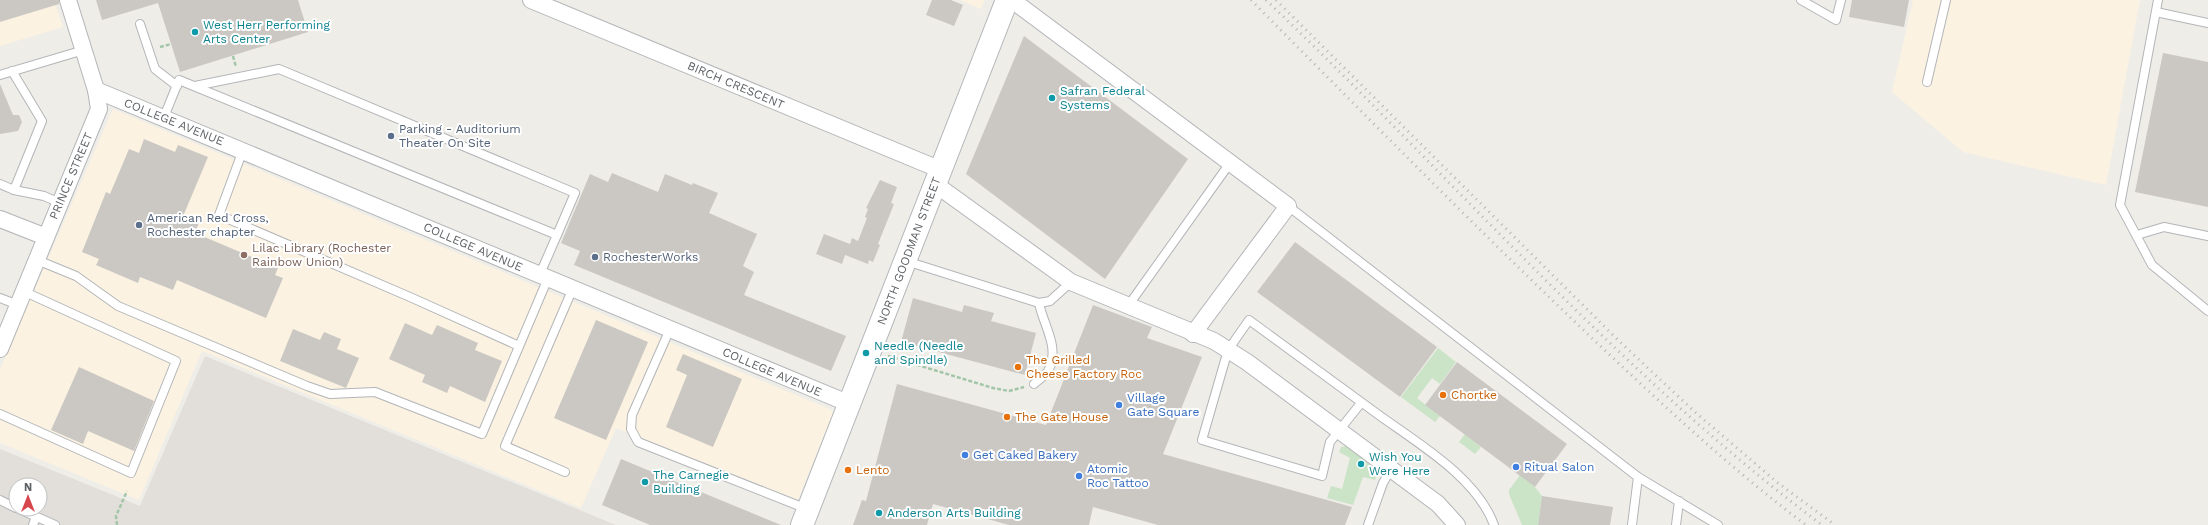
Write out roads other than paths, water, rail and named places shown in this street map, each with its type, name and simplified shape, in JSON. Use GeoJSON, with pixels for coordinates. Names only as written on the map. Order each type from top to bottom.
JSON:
{"type":"FeatureCollection","features":[{"type":"Feature","properties":{"kind":"main road","name":"NORTH GOODMAN STREET"},"geometry":{"type":"LineString","coordinates":[[805,517],[1007,0]]}},
{"type":"Feature","properties":{"kind":"street","name":"PRINCE STREET"},"geometry":{"type":"LineString","coordinates":[[0,349],[100,109],[96,90],[68,0]]}},
{"type":"Feature","properties":{"kind":"street","name":"BIRCH CRESCENT"},"geometry":{"type":"LineString","coordinates":[[531,0],[938,177],[1071,282],[1193,334],[1214,341],[1247,362],[1438,504],[1457,525]]}},
{"type":"Feature","properties":{"kind":"street"},"geometry":{"type":"LineString","coordinates":[[1012,0],[1288,206],[1193,334]]}},
{"type":"Feature","properties":{"kind":"street","name":"COLLEGE AVENUE"},"geometry":{"type":"LineString","coordinates":[[96,90],[850,404]]}},
{"type":"Feature","properties":{"kind":"street"},"geometry":{"type":"LineString","coordinates":[[0,219],[46,237]]}},
{"type":"Feature","properties":{"kind":"lane"},"geometry":{"type":"LineString","coordinates":[[1801,0],[1836,20],[1841,0]]}},
{"type":"Feature","properties":{"kind":"lane"},"geometry":{"type":"LineString","coordinates":[[1927,82],[1946,0]]}},
{"type":"Feature","properties":{"kind":"lane"},"geometry":{"type":"LineString","coordinates":[[2158,0],[2120,205],[2152,265],[2208,311]]}},
{"type":"Feature","properties":{"kind":"lane"},"geometry":{"type":"LineString","coordinates":[[2156,12],[2208,23]]}},
{"type":"Feature","properties":{"kind":"lane"},"geometry":{"type":"LineString","coordinates":[[140,24],[155,69],[177,86]]}},
{"type":"Feature","properties":{"kind":"lane"},"geometry":{"type":"LineString","coordinates":[[0,75],[84,50]]}},
{"type":"Feature","properties":{"kind":"lane"},"geometry":{"type":"LineString","coordinates":[[37,260],[76,276],[118,306],[307,386],[330,394],[375,392],[482,434],[520,346],[557,235],[575,193],[279,69],[194,86]]}},
{"type":"Feature","properties":{"kind":"lane"},"geometry":{"type":"LineString","coordinates":[[12,71],[42,121],[14,190]]}},
{"type":"Feature","properties":{"kind":"lane"},"geometry":{"type":"LineString","coordinates":[[164,118],[179,80],[557,235]]}},
{"type":"Feature","properties":{"kind":"lane"},"geometry":{"type":"LineString","coordinates":[[243,150],[218,215],[520,346]]}},
{"type":"Feature","properties":{"kind":"lane"},"geometry":{"type":"LineString","coordinates":[[1128,306],[1230,163]]}},
{"type":"Feature","properties":{"kind":"lane"},"geometry":{"type":"LineString","coordinates":[[0,184],[14,190],[44,196],[60,203]]}},
{"type":"Feature","properties":{"kind":"lane"},"geometry":{"type":"LineString","coordinates":[[1288,206],[1638,477],[1718,525]]}},
{"type":"Feature","properties":{"kind":"lane"},"geometry":{"type":"LineString","coordinates":[[2137,235],[2164,227],[2208,236]]}},
{"type":"Feature","properties":{"kind":"lane"},"geometry":{"type":"LineString","coordinates":[[905,261],[1039,303],[1050,302],[1071,282]]}},
{"type":"Feature","properties":{"kind":"lane"},"geometry":{"type":"LineString","coordinates":[[564,472],[505,446],[573,288]]}},
{"type":"Feature","properties":{"kind":"lane"},"geometry":{"type":"LineString","coordinates":[[0,298],[21,298],[176,361],[131,472],[0,414]]}},
{"type":"Feature","properties":{"kind":"lane"},"geometry":{"type":"LineString","coordinates":[[1034,384],[1048,372],[1052,351],[1051,335],[1045,327],[1039,303]]}},
{"type":"Feature","properties":{"kind":"lane"},"geometry":{"type":"LineString","coordinates":[[1361,403],[1330,442],[1322,476],[1202,440],[1228,350],[1249,320],[1452,470],[1480,500],[1494,525]]}},
{"type":"Feature","properties":{"kind":"lane"},"geometry":{"type":"LineString","coordinates":[[670,329],[632,415],[631,429],[638,442],[805,517]]}},
{"type":"Feature","properties":{"kind":"lane"},"geometry":{"type":"LineString","coordinates":[[1368,525],[1383,483],[1391,470]]}},
{"type":"Feature","properties":{"kind":"lane"},"geometry":{"type":"LineString","coordinates":[[1632,525],[1638,477]]}},
{"type":"Feature","properties":{"kind":"lane"},"geometry":{"type":"LineString","coordinates":[[1676,525],[1679,501]]}},
{"type":"Feature","properties":{"kind":"lane"},"geometry":{"type":"LineString","coordinates":[[38,517],[55,525]]}},
{"type":"Feature","properties":{"kind":"railway"},"geometry":{"type":"LineString","coordinates":[[1251,0],[1465,215],[1595,341],[1724,459],[1806,525]]}},
{"type":"Feature","properties":{"kind":"railway"},"geometry":{"type":"LineString","coordinates":[[1266,0],[1536,271],[1605,338],[1675,403],[1747,466],[1822,525]]}},
{"type":"Feature","properties":{"kind":"railway"},"geometry":{"type":"LineString","coordinates":[[1276,0],[1619,341],[1696,413],[1778,483],[1835,525]]}},
{"type":"Feature","properties":{"kind":"place","name":"West Herr Performing Arts Center"},"geometry":{"type":"Point","coordinates":[195,32]}},
{"type":"Feature","properties":{"kind":"place","name":"Safran Federal Systems"},"geometry":{"type":"Point","coordinates":[1052,98]}},
{"type":"Feature","properties":{"kind":"place","name":"Parking - Auditorium Theater On Site"},"geometry":{"type":"Point","coordinates":[391,136]}},
{"type":"Feature","properties":{"kind":"place","name":"American Red Cross, Rochester chapter"},"geometry":{"type":"Point","coordinates":[139,225]}},
{"type":"Feature","properties":{"kind":"place","name":"Lilac Library (Rochester Rainbow Union)"},"geometry":{"type":"Point","coordinates":[244,255]}},
{"type":"Feature","properties":{"kind":"place","name":"RochesterWorks"},"geometry":{"type":"Point","coordinates":[595,257]}},
{"type":"Feature","properties":{"kind":"place","name":"Needle (Needle and Spindle)"},"geometry":{"type":"Point","coordinates":[866,353]}},
{"type":"Feature","properties":{"kind":"place","name":"The Grilled Cheese Factory Roc"},"geometry":{"type":"Point","coordinates":[1018,367]}},
{"type":"Feature","properties":{"kind":"place","name":"Chortke"},"geometry":{"type":"Point","coordinates":[1443,395]}},
{"type":"Feature","properties":{"kind":"place","name":"Village Gate Square"},"geometry":{"type":"Point","coordinates":[1119,405]}},
{"type":"Feature","properties":{"kind":"place","name":"The Gate House"},"geometry":{"type":"Point","coordinates":[1007,417]}},
{"type":"Feature","properties":{"kind":"place","name":"Get Caked Bakery"},"geometry":{"type":"Point","coordinates":[965,455]}},
{"type":"Feature","properties":{"kind":"place","name":"Wish You Were Here"},"geometry":{"type":"Point","coordinates":[1361,464]}},
{"type":"Feature","properties":{"kind":"place","name":"Ritual Salon"},"geometry":{"type":"Point","coordinates":[1516,467]}},
{"type":"Feature","properties":{"kind":"place","name":"Lento"},"geometry":{"type":"Point","coordinates":[848,470]}},
{"type":"Feature","properties":{"kind":"place","name":"Atomic Roc Tattoo"},"geometry":{"type":"Point","coordinates":[1079,476]}},
{"type":"Feature","properties":{"kind":"place","name":"The Carnegie Building"},"geometry":{"type":"Point","coordinates":[645,482]}},
{"type":"Feature","properties":{"kind":"place","name":"Anderson Arts Building"},"geometry":{"type":"Point","coordinates":[879,513]}}]}
